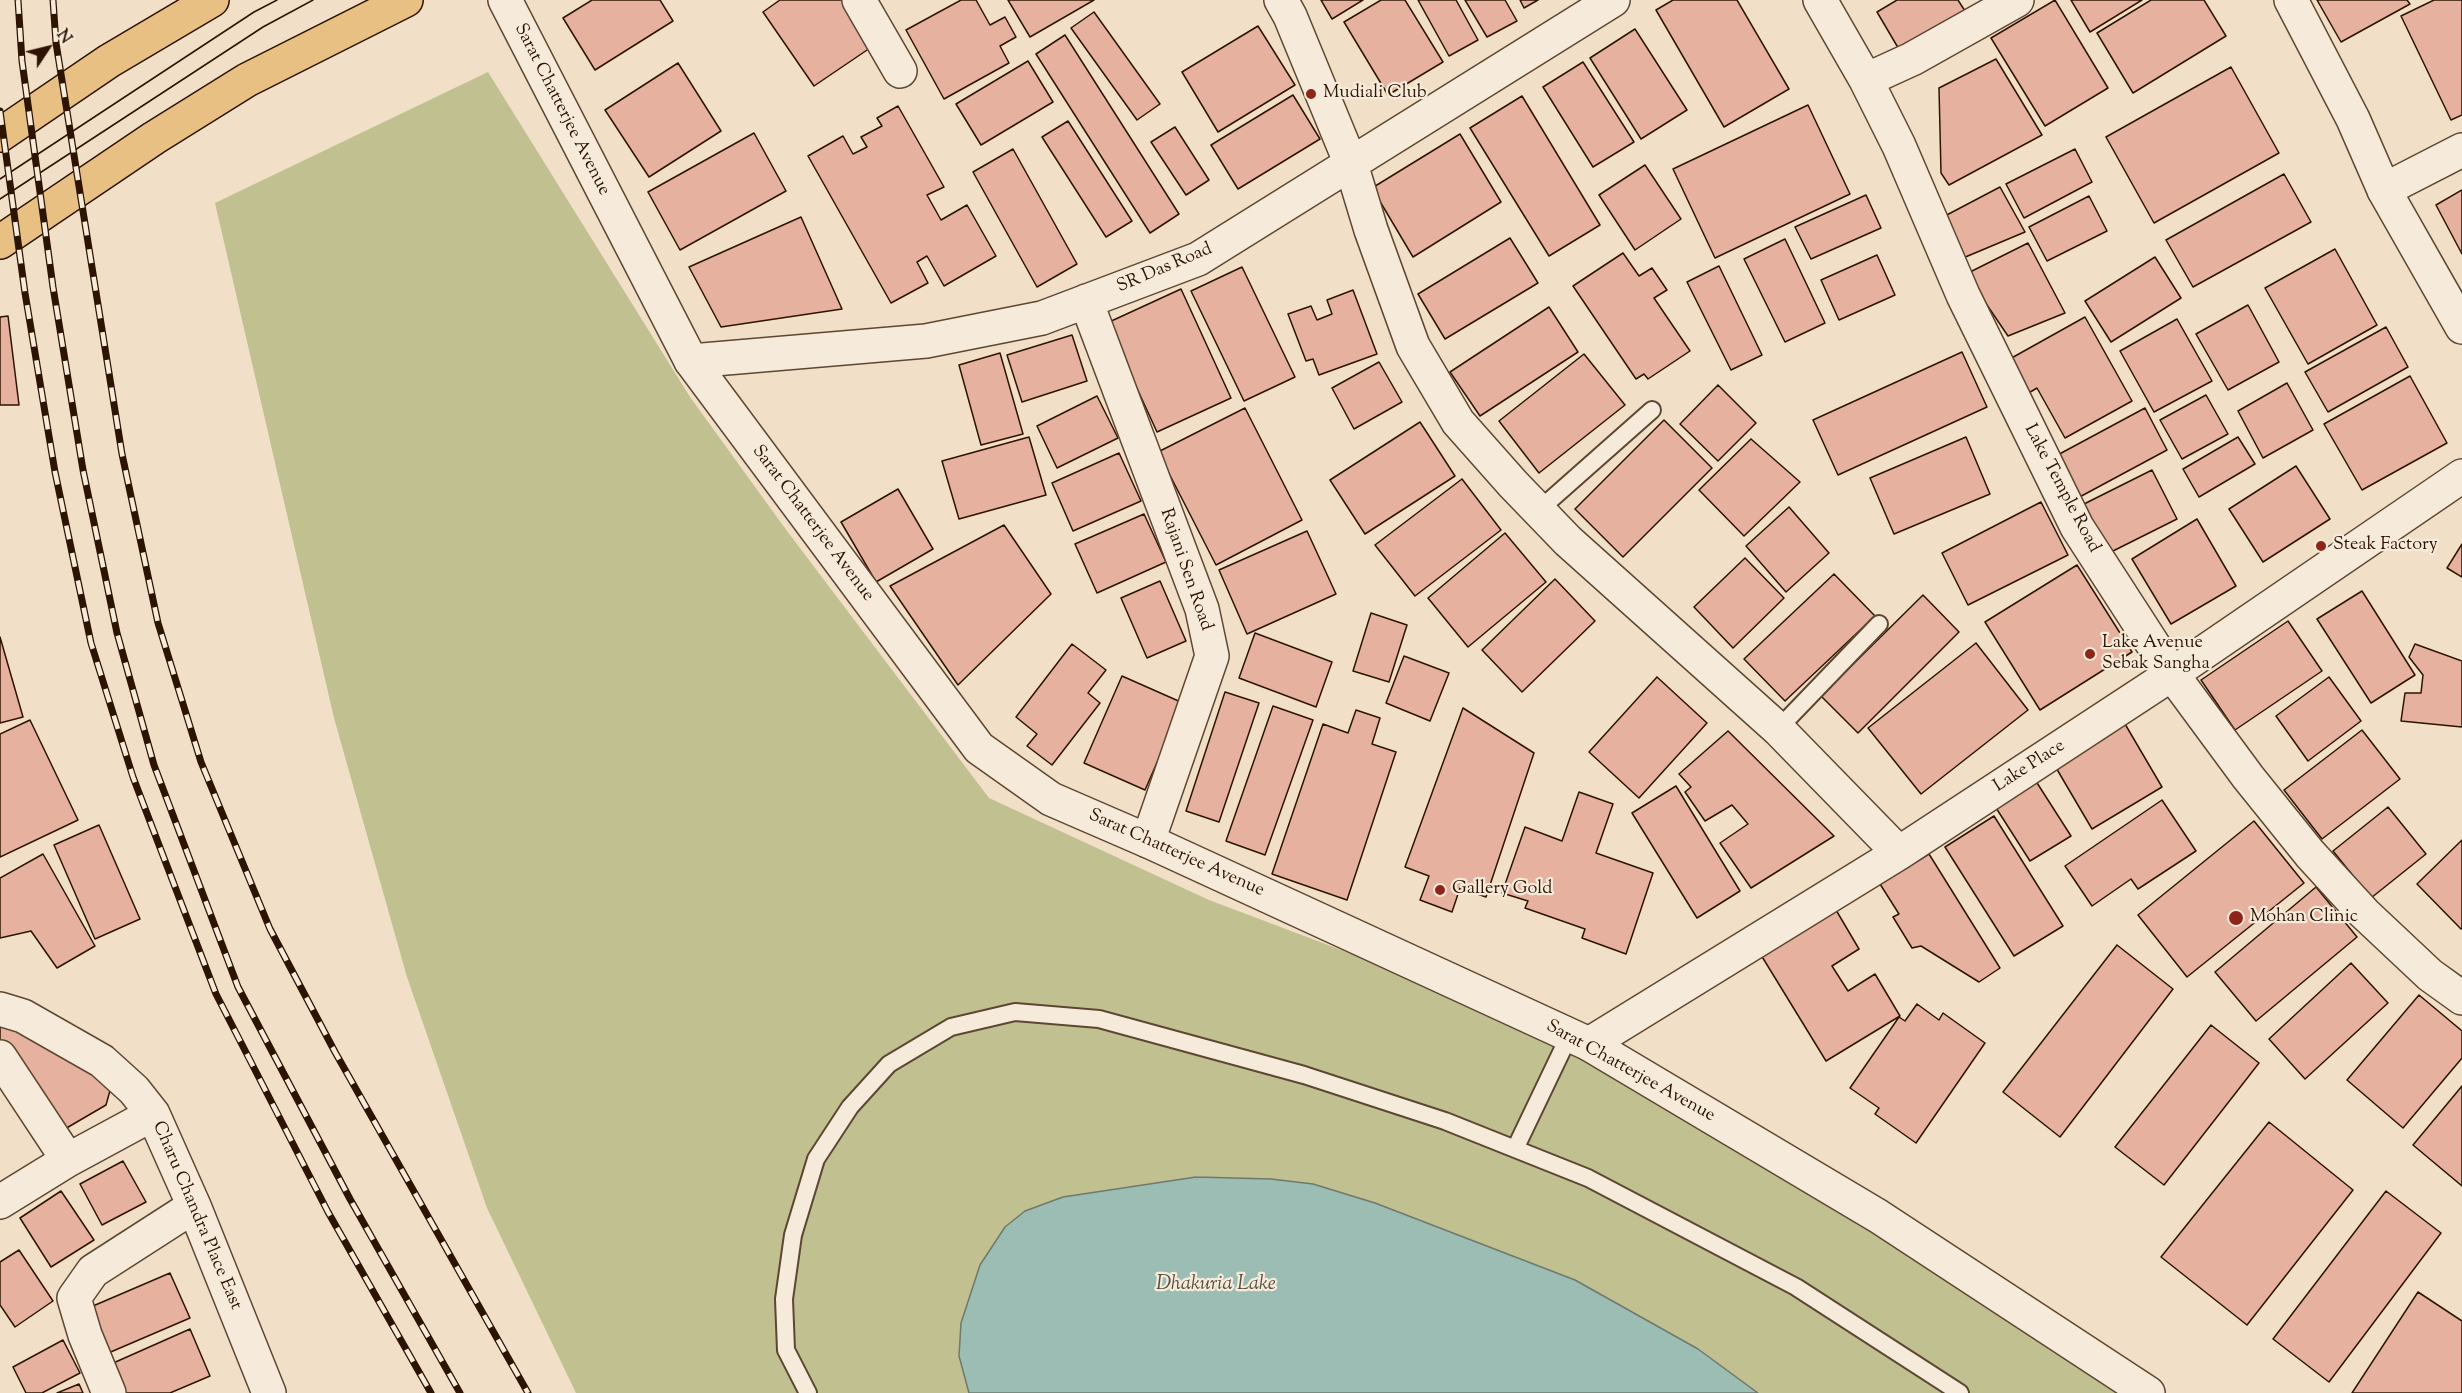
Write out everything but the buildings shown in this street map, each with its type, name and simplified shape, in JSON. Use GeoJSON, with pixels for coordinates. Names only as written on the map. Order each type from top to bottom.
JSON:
{"type":"FeatureCollection","features":[{"type":"Feature","properties":{"kind":"main road"},"geometry":{"type":"LineString","coordinates":[[0,135],[109,61],[212,0]]}},
{"type":"Feature","properties":{"kind":"main road"},"geometry":{"type":"LineString","coordinates":[[0,242],[154,138],[247,80],[406,0]]}},
{"type":"Feature","properties":{"kind":"street","name":"Sarat Chatterjee Avenue"},"geometry":{"type":"LineString","coordinates":[[505,0],[691,361],[980,748],[1051,799],[1148,841],[1579,1039],[1878,1216],[2148,1393]]}},
{"type":"Feature","properties":{"kind":"street"},"geometry":{"type":"LineString","coordinates":[[859,0],[900,71]]}},
{"type":"Feature","properties":{"kind":"street"},"geometry":{"type":"LineString","coordinates":[[1281,0],[1290,16],[1351,164],[1371,230],[1413,346],[1458,422],[1568,541],[1778,729],[1899,853]]}},
{"type":"Feature","properties":{"kind":"street","name":"SR Das Road"},"geometry":{"type":"LineString","coordinates":[[691,361],[926,341],[1042,318],[1198,259],[1613,0]]}},
{"type":"Feature","properties":{"kind":"street","name":"Lake Temple Road"},"geometry":{"type":"LineString","coordinates":[[1820,0],[1866,80],[1899,146],[1963,296],[2077,527],[2172,674],[2248,777],[2310,854],[2364,914],[2430,975],[2462,998]]}},
{"type":"Feature","properties":{"kind":"street"},"geometry":{"type":"LineString","coordinates":[[1866,80],[1912,59],[2017,0]]}},
{"type":"Feature","properties":{"kind":"street"},"geometry":{"type":"LineString","coordinates":[[2291,0],[2353,119],[2384,190],[2462,327]]}},
{"type":"Feature","properties":{"kind":"street"},"geometry":{"type":"LineString","coordinates":[[2384,190],[2462,150]]}},
{"type":"Feature","properties":{"kind":"street","name":"Rajani Sen Road"},"geometry":{"type":"LineString","coordinates":[[1086,301],[1202,609],[1212,656],[1148,841]]}},
{"type":"Feature","properties":{"kind":"street","name":"Lake Place"},"geometry":{"type":"LineString","coordinates":[[1579,1039],[1899,853],[2172,674],[2462,476]]}},
{"type":"Feature","properties":{"kind":"street","name":"Charu Chandra Place East"},"geometry":{"type":"LineString","coordinates":[[0,1009],[32,1021],[102,1061],[134,1090],[153,1114],[194,1206],[268,1393]]}},
{"type":"Feature","properties":{"kind":"street"},"geometry":{"type":"LineString","coordinates":[[0,1057],[68,1160]]}},
{"type":"Feature","properties":{"kind":"street"},"geometry":{"type":"LineString","coordinates":[[0,1202],[68,1160],[153,1114]]}},
{"type":"Feature","properties":{"kind":"street"},"geometry":{"type":"LineString","coordinates":[[109,1393],[85,1335],[74,1298],[93,1271],[194,1206]]}},
{"type":"Feature","properties":{"kind":"lane"},"geometry":{"type":"LineString","coordinates":[[1539,510],[1652,410]]}},
{"type":"Feature","properties":{"kind":"lane"},"geometry":{"type":"LineString","coordinates":[[1778,729],[1879,624]]}},
{"type":"Feature","properties":{"kind":"lane"},"geometry":{"type":"LineString","coordinates":[[808,1393],[786,1350],[784,1299],[793,1234],[816,1159],[850,1107],[889,1064],[951,1027],[1015,1012],[1099,1019],[1304,1075],[1445,1121],[1588,1178],[1796,1287],[1960,1393]]}},
{"type":"Feature","properties":{"kind":"lane"},"geometry":{"type":"LineString","coordinates":[[1515,1149],[1579,1039]]}},
{"type":"Feature","properties":{"kind":"shaded area"},"geometry":{"type":"Polygon","coordinates":[[[488,72],[690,397],[787,531],[989,798],[1209,900],[1569,1036],[1838,1193],[2117,1393],[576,1393],[487,1208],[407,977],[334,718],[215,203],[488,72]]]}},
{"type":"Feature","properties":{"kind":"water","name":"Dhakuria Lake"},"geometry":{"type":"Polygon","coordinates":[[[1196,1177],[1271,1179],[1313,1184],[1375,1203],[1575,1280],[1698,1349],[1758,1393],[969,1393],[959,1356],[961,1323],[980,1265],[1005,1227],[1025,1211],[1063,1197],[1196,1177]]]}},
{"type":"Feature","properties":{"kind":"tram line"},"geometry":{"type":"LineString","coordinates":[[0,179],[254,12],[277,0]]}},
{"type":"Feature","properties":{"kind":"tram line"},"geometry":{"type":"LineString","coordinates":[[0,199],[263,27],[313,0]]}},
{"type":"Feature","properties":{"kind":"railway"},"geometry":{"type":"LineString","coordinates":[[18,0],[22,61],[53,287],[83,470],[117,633],[154,765],[238,987],[350,1199],[460,1393]]}},
{"type":"Feature","properties":{"kind":"railway"},"geometry":{"type":"LineString","coordinates":[[53,0],[56,43],[122,454],[158,623],[201,762],[270,929],[335,1052],[528,1393]]}},
{"type":"Feature","properties":{"kind":"railway"},"geometry":{"type":"LineString","coordinates":[[0,111],[25,293],[55,472],[91,643],[133,777],[216,994],[328,1212],[431,1393]]}},
{"type":"Feature","properties":{"kind":"place","name":"Mudiali Club"},"geometry":{"type":"Point","coordinates":[1311,94]}},
{"type":"Feature","properties":{"kind":"place","name":"Steak Factory"},"geometry":{"type":"Point","coordinates":[2321,546]}},
{"type":"Feature","properties":{"kind":"place","name":"Lake Avenue Sebak Sangha"},"geometry":{"type":"Point","coordinates":[2090,654]}},
{"type":"Feature","properties":{"kind":"place","name":"Gallery Gold"},"geometry":{"type":"Point","coordinates":[1440,890]}},
{"type":"Feature","properties":{"kind":"place","name":"Mohan Clinic"},"geometry":{"type":"Point","coordinates":[2236,918]}}]}
